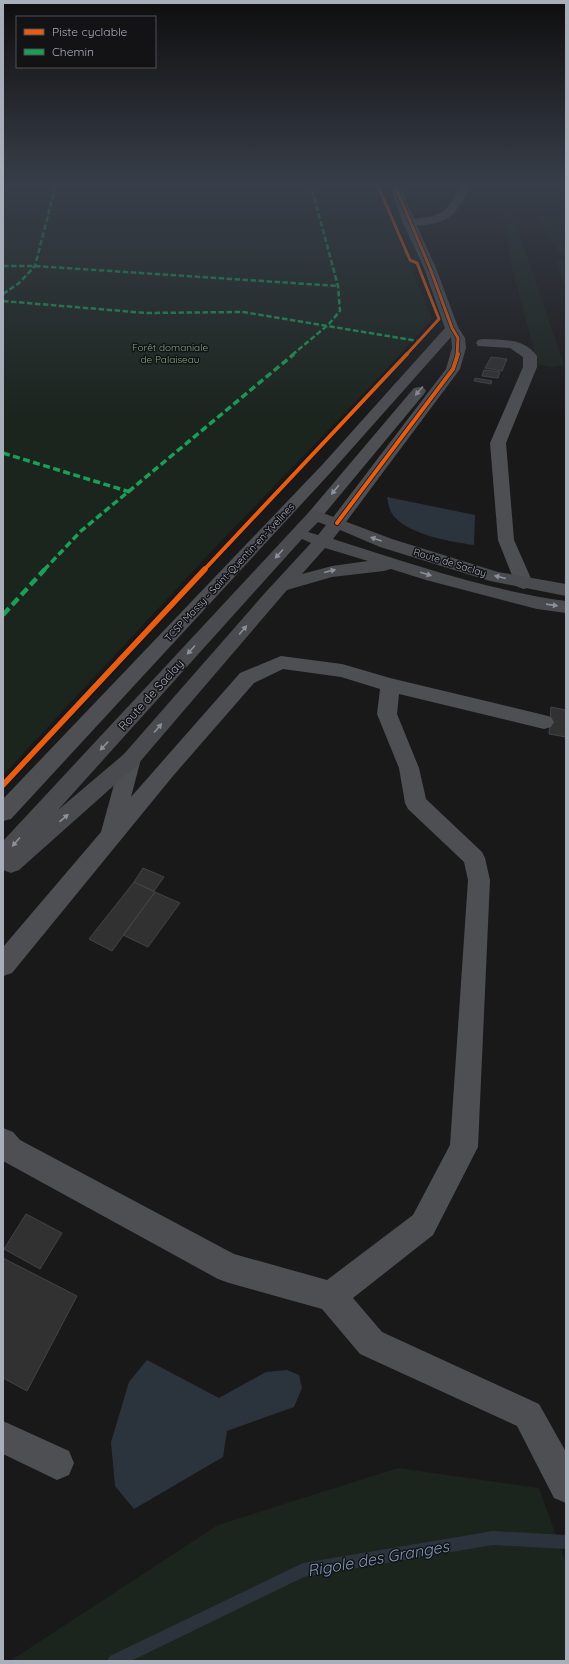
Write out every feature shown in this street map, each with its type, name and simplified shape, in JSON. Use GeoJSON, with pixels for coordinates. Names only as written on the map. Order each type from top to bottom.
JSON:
{"type":"FeatureCollection","features":[{"type":"Feature","properties":{"kind":"main road","name":"Route de Saclay"},"geometry":{"type":"LineString","coordinates":[[3,856],[315,515],[386,542],[496,577],[566,590]]}},
{"type":"Feature","properties":{"kind":"main road"},"geometry":{"type":"LineString","coordinates":[[3,872],[131,759],[337,523]]}},
{"type":"Feature","properties":{"kind":"main road","name":"Route de Saclay"},"geometry":{"type":"LineString","coordinates":[[298,533],[432,576],[537,603],[566,607]]}},
{"type":"Feature","properties":{"kind":"main road"},"geometry":{"type":"LineString","coordinates":[[280,587],[337,569],[360,566],[399,566]]}},
{"type":"Feature","properties":{"kind":"street"},"geometry":{"type":"LineString","coordinates":[[337,523],[453,369],[460,343],[458,334],[452,328],[428,264]]}},
{"type":"Feature","properties":{"kind":"street","name":"TCSP Massy - Saint-Quentin-en-Yvelines"},"geometry":{"type":"LineString","coordinates":[[3,813],[327,468],[452,328]]}},
{"type":"Feature","properties":{"kind":"street"},"geometry":{"type":"LineString","coordinates":[[483,343],[510,343],[523,347],[530,356],[530,367],[498,443],[506,540],[524,583]]}},
{"type":"Feature","properties":{"kind":"street"},"geometry":{"type":"LineString","coordinates":[[315,515],[439,368],[457,354]]}},
{"type":"Feature","properties":{"kind":"street"},"geometry":{"type":"LineString","coordinates":[[3,965],[166,770],[247,678],[281,662],[342,671],[390,685],[544,722]]}},
{"type":"Feature","properties":{"kind":"street"},"geometry":{"type":"LineString","coordinates":[[331,1296],[423,1226],[464,1147],[479,880],[474,858],[416,803],[409,768],[387,714],[390,685]]}},
{"type":"Feature","properties":{"kind":"street"},"geometry":{"type":"LineString","coordinates":[[109,838],[131,759]]}},
{"type":"Feature","properties":{"kind":"street"},"geometry":{"type":"LineString","coordinates":[[3,1142],[10,1150],[229,1268],[331,1296],[371,1344],[528,1415],[566,1486]]}},
{"type":"Feature","properties":{"kind":"street"},"geometry":{"type":"LineString","coordinates":[[3,1437],[57,1464]]}},
{"type":"Feature","properties":{"kind":"green space","name":"Forêt domaniale de Palaiseau"},"geometry":{"type":"Polygon","coordinates":[[[3,264],[411,264],[432,319],[373,384],[222,540],[3,775],[3,264]]]}},
{"type":"Feature","properties":{"kind":"green space"},"geometry":{"type":"Polygon","coordinates":[[[511,264],[530,264],[564,365],[553,367],[538,364],[511,264]]]}},
{"type":"Feature","properties":{"kind":"green space"},"geometry":{"type":"Polygon","coordinates":[[[556,264],[566,264],[566,289],[556,264]]]}},
{"type":"Feature","properties":{"kind":"green space"},"geometry":{"type":"Polygon","coordinates":[[[398,1468],[539,1488],[566,1563],[566,1661],[10,1661],[218,1525],[398,1468]]]}},
{"type":"Feature","properties":{"kind":"shaded area"},"geometry":{"type":"Polygon","coordinates":[[[387,497],[475,515],[474,545],[429,536],[406,526],[397,520],[391,512],[387,497]]]}},
{"type":"Feature","properties":{"kind":"shaded area"},"geometry":{"type":"Polygon","coordinates":[[[147,1360],[219,1398],[266,1372],[287,1370],[299,1375],[302,1388],[294,1407],[227,1431],[223,1457],[134,1509],[115,1486],[111,1442],[129,1382],[147,1360]]]}},
{"type":"Feature","properties":{"kind":"building"},"geometry":{"type":"Polygon","coordinates":[[[491,357],[507,359],[502,371],[485,368],[491,357]]]}},
{"type":"Feature","properties":{"kind":"building"},"geometry":{"type":"Polygon","coordinates":[[[484,370],[500,372],[498,378],[482,376],[484,370]]]}},
{"type":"Feature","properties":{"kind":"building"},"geometry":{"type":"Polygon","coordinates":[[[475,378],[492,381],[491,384],[474,381],[475,378]]]}},
{"type":"Feature","properties":{"kind":"building"},"geometry":{"type":"Polygon","coordinates":[[[551,707],[566,710],[566,737],[549,734],[551,707]]]}},
{"type":"Feature","properties":{"kind":"building"},"geometry":{"type":"Polygon","coordinates":[[[143,868],[164,877],[154,891],[134,882],[143,868]]]}},
{"type":"Feature","properties":{"kind":"building"},"geometry":{"type":"Polygon","coordinates":[[[134,882],[155,892],[112,951],[89,939],[134,882]]]}},
{"type":"Feature","properties":{"kind":"building"},"geometry":{"type":"Polygon","coordinates":[[[155,892],[180,903],[148,947],[123,935],[155,892]]]}},
{"type":"Feature","properties":{"kind":"building"},"geometry":{"type":"Polygon","coordinates":[[[26,1214],[62,1233],[40,1269],[4,1249],[26,1214]]]}},
{"type":"Feature","properties":{"kind":"building"},"geometry":{"type":"Polygon","coordinates":[[[3,1258],[77,1296],[27,1391],[3,1378],[3,1258]]]}},
{"type":"Feature","properties":{"kind":"waterway","name":"Rigole des Granges"},"geometry":{"type":"LineString","coordinates":[[115,1661],[303,1570],[493,1538],[566,1542]]}},
{"type":"Feature","properties":{"kind":"marked path"},"geometry":{"type":"LineString","coordinates":[[3,294],[19,283],[36,264]]}},
{"type":"Feature","properties":{"kind":"marked path"},"geometry":{"type":"LineString","coordinates":[[3,615],[81,531],[328,325],[340,311],[338,286],[332,264]]}},
{"type":"Feature","properties":{"kind":"marked path"},"geometry":{"type":"LineString","coordinates":[[3,266],[35,266],[338,286]]}},
{"type":"Feature","properties":{"kind":"marked path"},"geometry":{"type":"LineString","coordinates":[[3,301],[146,313],[243,312],[418,341]]}},
{"type":"Feature","properties":{"kind":"marked path"},"geometry":{"type":"LineString","coordinates":[[3,453],[130,492]]}},
{"type":"Feature","properties":{"kind":"cycle path"},"geometry":{"type":"LineString","coordinates":[[3,785],[439,319],[417,264]]}},
{"type":"Feature","properties":{"kind":"cycle path"},"geometry":{"type":"LineString","coordinates":[[337,523],[453,369],[459,348],[458,338],[452,328],[428,264]]}}]}
